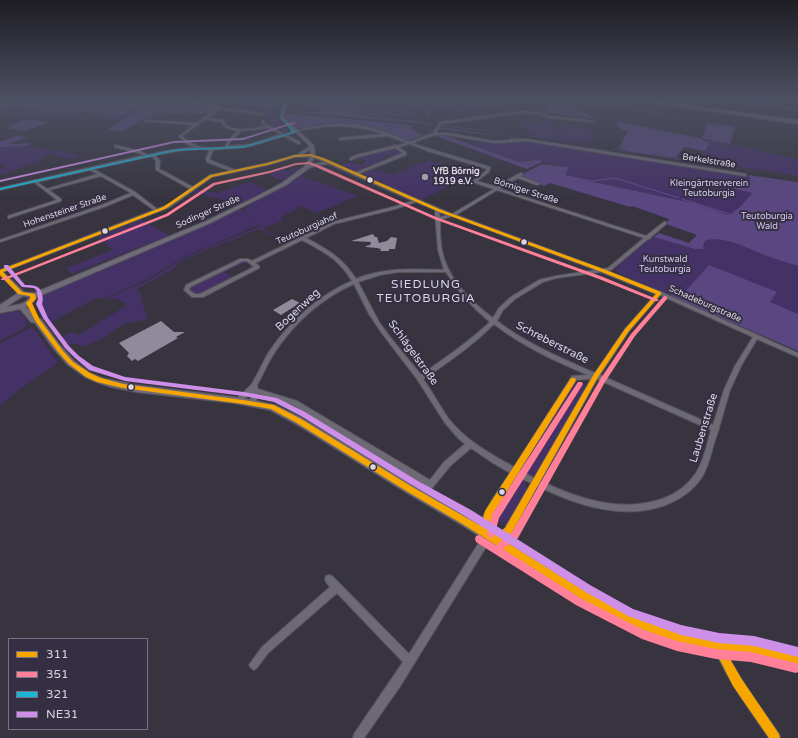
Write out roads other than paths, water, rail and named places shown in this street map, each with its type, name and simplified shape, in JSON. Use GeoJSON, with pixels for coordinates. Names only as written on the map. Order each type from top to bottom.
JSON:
{"type":"FeatureCollection","features":[{"type":"Feature","properties":{"kind":"main road"},"geometry":{"type":"LineString","coordinates":[[297,133],[307,143],[311,157]]}},
{"type":"Feature","properties":{"kind":"main road"},"geometry":{"type":"LineString","coordinates":[[298,133],[311,144],[313,149],[311,157]]}},
{"type":"Feature","properties":{"kind":"main road"},"geometry":{"type":"LineString","coordinates":[[300,155],[309,148]]}},
{"type":"Feature","properties":{"kind":"main road","name":"Sodinger Straße"},"geometry":{"type":"LineString","coordinates":[[11,303],[121,259],[232,211],[269,192],[307,167],[311,157]]}},
{"type":"Feature","properties":{"kind":"main road","name":"Sodinger Straße"},"geometry":{"type":"LineString","coordinates":[[298,173],[311,157]]}},
{"type":"Feature","properties":{"kind":"main road"},"geometry":{"type":"LineString","coordinates":[[307,167],[314,164],[327,163]]}},
{"type":"Feature","properties":{"kind":"main road"},"geometry":{"type":"LineString","coordinates":[[0,272],[10,283],[29,295],[29,303],[38,319],[38,322]]}},
{"type":"Feature","properties":{"kind":"main road"},"geometry":{"type":"LineString","coordinates":[[10,283],[8,287],[11,303]]}},
{"type":"Feature","properties":{"kind":"main road"},"geometry":{"type":"LineString","coordinates":[[0,311],[11,303]]}},
{"type":"Feature","properties":{"kind":"main road"},"geometry":{"type":"LineString","coordinates":[[0,307],[11,303],[21,306],[34,320],[38,322],[68,360],[84,373],[99,380],[131,388],[253,402],[282,411],[483,532],[583,596],[628,620],[679,638],[718,646],[752,649],[798,660]]}},
{"type":"Feature","properties":{"kind":"main road"},"geometry":{"type":"LineString","coordinates":[[21,306],[29,303]]}},
{"type":"Feature","properties":{"kind":"street"},"geometry":{"type":"LineString","coordinates":[[182,133],[180,135],[186,142],[197,147]]}},
{"type":"Feature","properties":{"kind":"street"},"geometry":{"type":"LineString","coordinates":[[226,148],[229,142],[238,133]]}},
{"type":"Feature","properties":{"kind":"street"},"geometry":{"type":"LineString","coordinates":[[0,189],[164,152],[197,147],[212,149],[258,144],[284,134],[299,143]]}},
{"type":"Feature","properties":{"kind":"street"},"geometry":{"type":"LineString","coordinates":[[340,139],[388,134],[410,142]]}},
{"type":"Feature","properties":{"kind":"street","name":"Berkelstraße"},"geometry":{"type":"LineString","coordinates":[[351,159],[356,156],[434,134],[448,134],[494,142],[527,140],[744,174]]}},
{"type":"Feature","properties":{"kind":"street"},"geometry":{"type":"LineString","coordinates":[[164,152],[186,142]]}},
{"type":"Feature","properties":{"kind":"street","name":"Börniger Straße"},"geometry":{"type":"LineString","coordinates":[[410,142],[434,152],[487,167],[489,169],[488,171],[475,181],[496,190],[648,238]]}},
{"type":"Feature","properties":{"kind":"street"},"geometry":{"type":"LineString","coordinates":[[115,146],[139,152],[148,156]]}},
{"type":"Feature","properties":{"kind":"street"},"geometry":{"type":"LineString","coordinates":[[356,174],[405,154],[394,146]]}},
{"type":"Feature","properties":{"kind":"street"},"geometry":{"type":"LineString","coordinates":[[212,149],[208,160],[235,171]]}},
{"type":"Feature","properties":{"kind":"street"},"geometry":{"type":"LineString","coordinates":[[153,155],[158,161],[157,168],[185,186],[193,189]]}},
{"type":"Feature","properties":{"kind":"street"},"geometry":{"type":"LineString","coordinates":[[0,272],[169,206],[183,198],[184,195],[211,176],[268,164],[300,155],[311,157]]}},
{"type":"Feature","properties":{"kind":"street"},"geometry":{"type":"LineString","coordinates":[[289,158],[311,157]]}},
{"type":"Feature","properties":{"kind":"street","name":"Schadeburgstraße"},"geometry":{"type":"LineString","coordinates":[[311,157],[336,165]]}},
{"type":"Feature","properties":{"kind":"street","name":"Schadeburgstraße"},"geometry":{"type":"LineString","coordinates":[[311,157],[336,165],[452,216],[604,271],[659,293],[798,355]]}},
{"type":"Feature","properties":{"kind":"street"},"geometry":{"type":"LineString","coordinates":[[90,169],[134,193],[157,211]]}},
{"type":"Feature","properties":{"kind":"street"},"geometry":{"type":"LineString","coordinates":[[438,219],[452,216],[521,174]]}},
{"type":"Feature","properties":{"kind":"street"},"geometry":{"type":"LineString","coordinates":[[47,190],[100,175]]}},
{"type":"Feature","properties":{"kind":"street"},"geometry":{"type":"LineString","coordinates":[[517,176],[538,184]]}},
{"type":"Feature","properties":{"kind":"street"},"geometry":{"type":"LineString","coordinates":[[9,217],[59,201],[59,199],[34,181]]}},
{"type":"Feature","properties":{"kind":"street"},"geometry":{"type":"LineString","coordinates":[[507,182],[532,191]]}},
{"type":"Feature","properties":{"kind":"street","name":"Hohensteiner Straße"},"geometry":{"type":"LineString","coordinates":[[0,241],[103,206],[134,193]]}},
{"type":"Feature","properties":{"kind":"street","name":"Teutoburgiahof"},"geometry":{"type":"LineString","coordinates":[[252,263],[333,223],[394,208],[416,200]]}},
{"type":"Feature","properties":{"kind":"street","name":"Schreberstraße"},"geometry":{"type":"LineString","coordinates":[[438,210],[436,212],[438,219],[440,249],[448,272],[471,302],[494,321],[526,343],[716,429]]}},
{"type":"Feature","properties":{"kind":"street"},"geometry":{"type":"LineString","coordinates":[[420,378],[459,352],[494,321],[501,309],[513,298],[542,281],[572,274],[604,271],[609,269],[665,223]]}},
{"type":"Feature","properties":{"kind":"street","name":"Schlägelstraße"},"geometry":{"type":"LineString","coordinates":[[302,238],[337,258],[346,268],[372,315],[395,348],[420,378],[451,427],[471,443],[516,471]]}},
{"type":"Feature","properties":{"kind":"street","name":"Teutoburgiahof"},"geometry":{"type":"LineString","coordinates":[[242,260],[252,263],[256,266],[255,269],[201,296],[194,296],[186,290],[188,286],[242,260]]}},
{"type":"Feature","properties":{"kind":"street","name":"Bogenweg"},"geometry":{"type":"LineString","coordinates":[[238,401],[253,388],[268,357],[296,324],[330,294],[354,281],[378,274],[398,271],[448,272]]}},
{"type":"Feature","properties":{"kind":"street"},"geometry":{"type":"LineString","coordinates":[[483,544],[496,540],[508,531],[596,376],[626,330],[659,293]]}},
{"type":"Feature","properties":{"kind":"street","name":"Laubenstraße"},"geometry":{"type":"LineString","coordinates":[[516,471],[575,500],[606,507],[632,508],[659,504],[682,494],[697,480],[704,466],[729,385],[756,336]]}},
{"type":"Feature","properties":{"kind":"street"},"geometry":{"type":"LineString","coordinates":[[358,738],[483,544],[483,532],[488,514],[574,378],[596,376]]}},
{"type":"Feature","properties":{"kind":"street"},"geometry":{"type":"LineString","coordinates":[[253,388],[295,403],[430,484]]}},
{"type":"Feature","properties":{"kind":"street","name":"Bogenweg"},"geometry":{"type":"LineString","coordinates":[[253,388],[253,402]]}},
{"type":"Feature","properties":{"kind":"street"},"geometry":{"type":"LineString","coordinates":[[421,496],[447,464],[471,443]]}},
{"type":"Feature","properties":{"kind":"street"},"geometry":{"type":"LineString","coordinates":[[329,579],[409,661]]}},
{"type":"Feature","properties":{"kind":"street"},"geometry":{"type":"LineString","coordinates":[[254,666],[265,650],[338,587]]}},
{"type":"Feature","properties":{"kind":"street"},"geometry":{"type":"LineString","coordinates":[[718,646],[724,661],[736,681],[775,738]]}},
{"type":"Feature","properties":{"kind":"waterway"},"geometry":{"type":"LineString","coordinates":[[556,174],[592,181],[615,178],[679,198]]}},
{"type":"Feature","properties":{"kind":"waterway"},"geometry":{"type":"LineString","coordinates":[[682,199],[729,214]]}},
{"type":"Feature","properties":{"kind":"place","name":"VfB Börnig 1919 e.V."},"geometry":{"type":"Point","coordinates":[425,177]}},
{"type":"Feature","properties":{"kind":"district","name":"SIEDLUNG TEUTOBURGIA"},"geometry":{"type":"Point","coordinates":[426,292]}},
{"type":"Feature","properties":{"kind":"park label","name":"Kleingärtnerverein Teutoburgia"},"geometry":{"type":"Point","coordinates":[709,190]}},
{"type":"Feature","properties":{"kind":"park label","name":"Teutoburgia Wald"},"geometry":{"type":"Point","coordinates":[767,222]}},
{"type":"Feature","properties":{"kind":"park label","name":"Kunstwald Teutoburgia"},"geometry":{"type":"Point","coordinates":[665,266]}}]}
